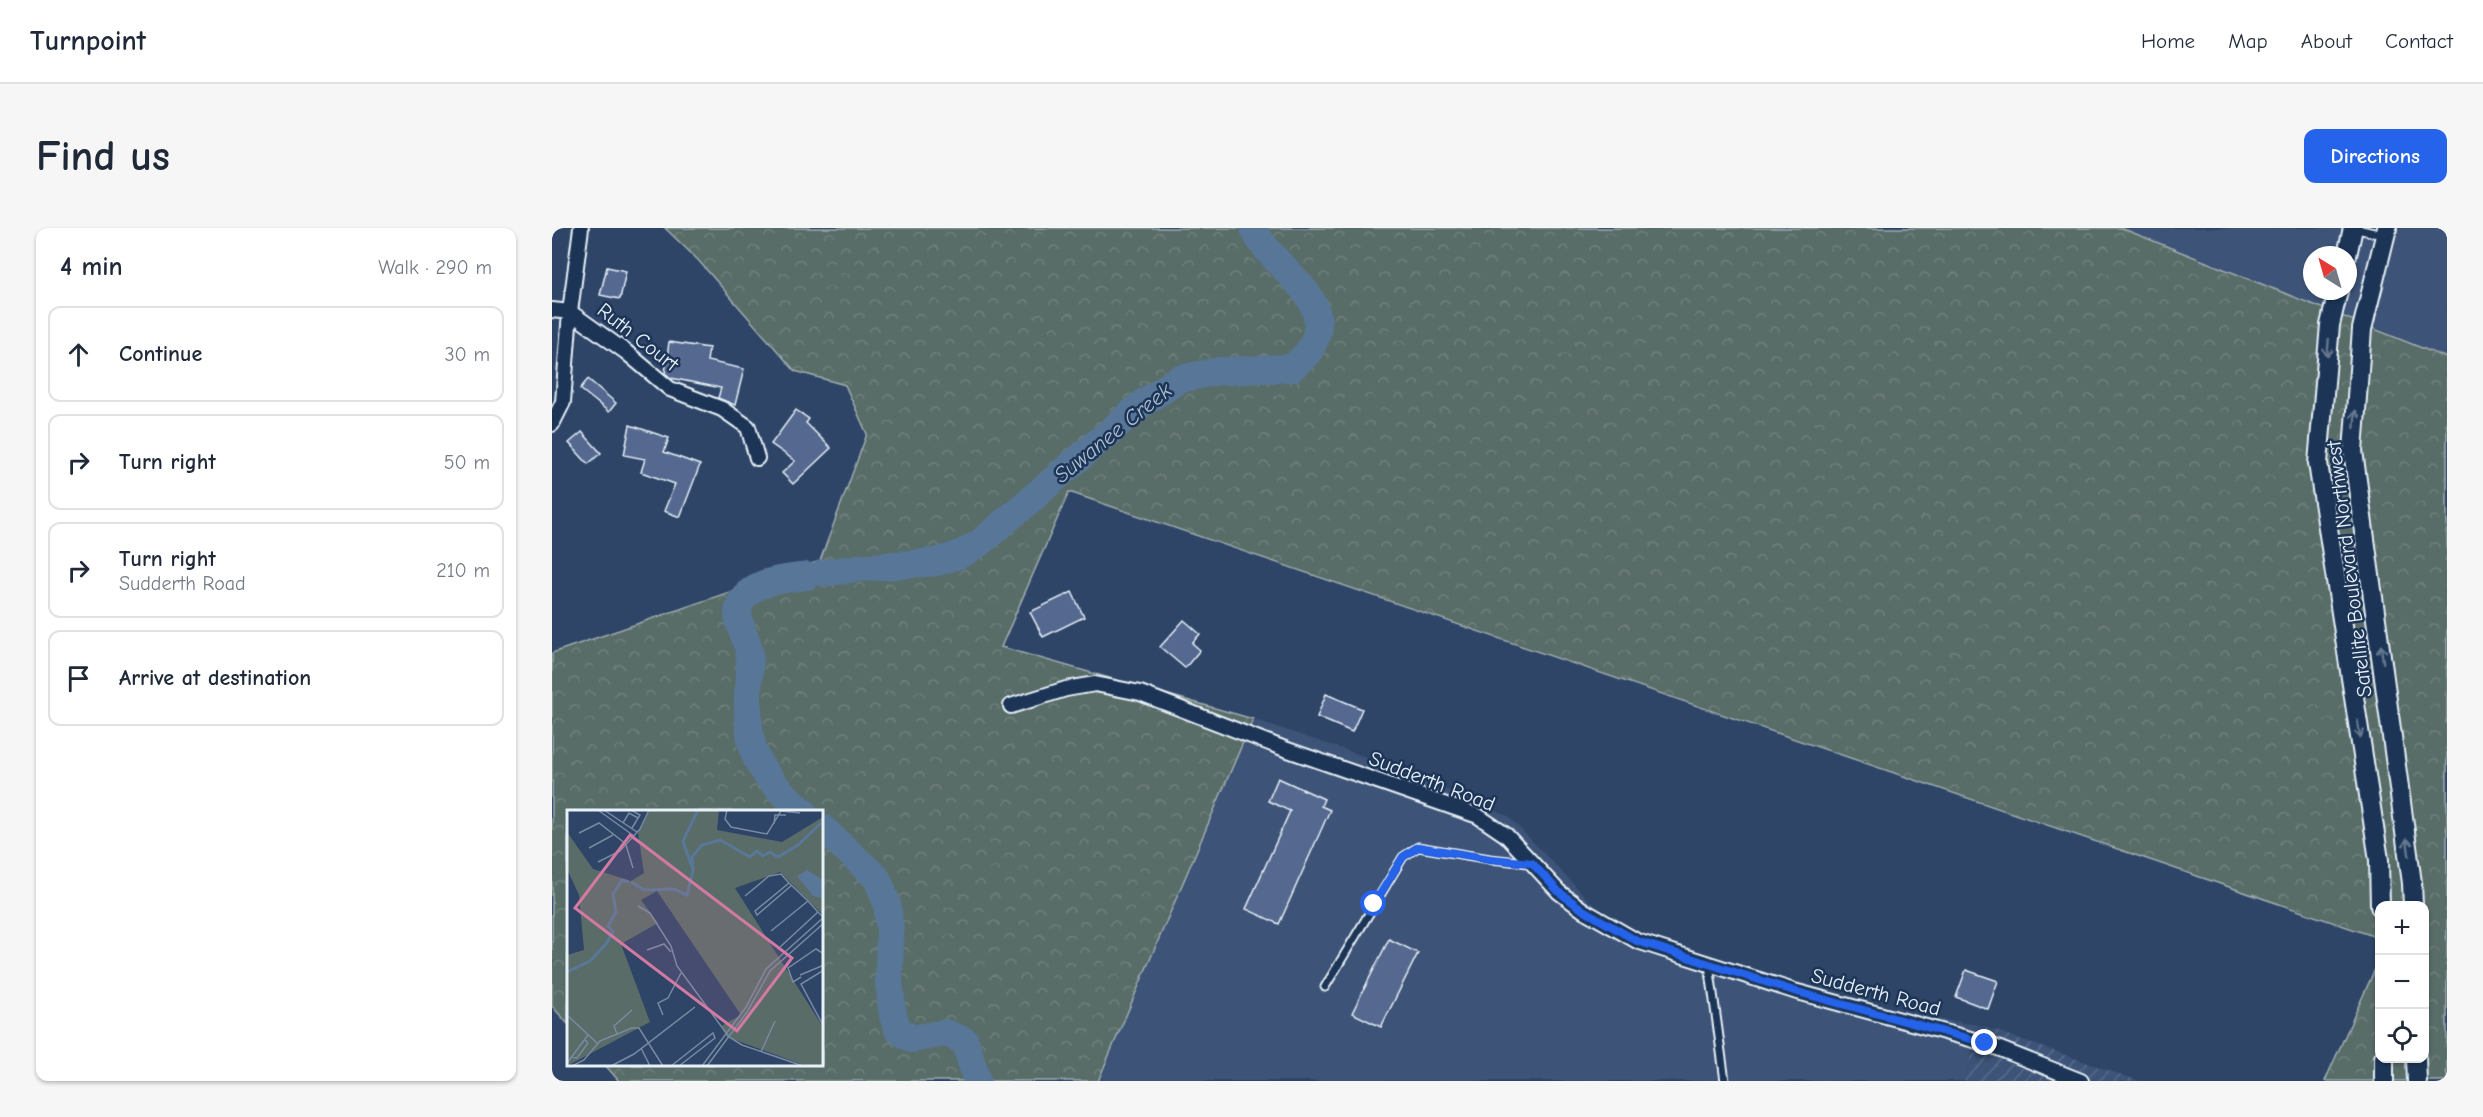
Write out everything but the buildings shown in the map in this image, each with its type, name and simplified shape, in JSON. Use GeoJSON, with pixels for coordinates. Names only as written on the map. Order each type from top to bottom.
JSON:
{"type":"FeatureCollection","features":[{"type":"Feature","properties":{"kind":"main road"},"geometry":{"type":"LineString","coordinates":[[2349,246],[2353,228]]}},
{"type":"Feature","properties":{"kind":"main road","name":"Satellite Boulevard Northwest"},"geometry":{"type":"LineString","coordinates":[[2386,232],[2362,329],[2353,452],[2408,849],[2413,901]]}},
{"type":"Feature","properties":{"kind":"main road","name":"Satellite Boulevard Northwest"},"geometry":{"type":"LineString","coordinates":[[2336,300],[2330,325],[2318,462],[2379,860],[2380,901]]}},
{"type":"Feature","properties":{"kind":"main road"},"geometry":{"type":"LineString","coordinates":[[2384,1063],[2384,1081]]}},
{"type":"Feature","properties":{"kind":"main road"},"geometry":{"type":"LineString","coordinates":[[2416,1063],[2417,1081]]}},
{"type":"Feature","properties":{"kind":"street"},"geometry":{"type":"LineString","coordinates":[[552,424],[563,402],[570,312],[581,228]]}},
{"type":"Feature","properties":{"kind":"street"},"geometry":{"type":"LineString","coordinates":[[552,310],[570,312]]}},
{"type":"Feature","properties":{"kind":"street","name":"Ruth Court"},"geometry":{"type":"LineString","coordinates":[[570,312],[626,352],[670,389],[722,409],[748,427],[757,458]]}},
{"type":"Feature","properties":{"kind":"street","name":"Sudderth Road"},"geometry":{"type":"LineString","coordinates":[[1011,706],[1066,688],[1095,684],[1140,693],[1285,749],[1478,816],[1506,835],[1559,892],[1592,915],[1637,941],[1794,991],[1985,1043],[2081,1081]]}},
{"type":"Feature","properties":{"kind":"lane"},"geometry":{"type":"LineString","coordinates":[[2353,228],[2386,232]]}},
{"type":"Feature","properties":{"kind":"lane"},"geometry":{"type":"LineString","coordinates":[[1325,987],[1403,857],[1418,847],[1490,859],[1532,863]]}},
{"type":"Feature","properties":{"kind":"lane"},"geometry":{"type":"LineString","coordinates":[[1709,964],[1725,1081]]}},
{"type":"Feature","properties":{"kind":"shaded area"},"geometry":{"type":"Polygon","coordinates":[[[2121,228],[2447,228],[2447,358],[2121,228]]]}},
{"type":"Feature","properties":{"kind":"shaded area"},"geometry":{"type":"Polygon","coordinates":[[[1253,719],[1375,760],[1508,816],[1633,946],[1755,971],[1862,1009],[1980,1025],[1964,1081],[1098,1081],[1253,719]]]}},
{"type":"Feature","properties":{"kind":"shaded area"},"geometry":{"type":"Polygon","coordinates":[[[1980,1025],[2139,1081],[1964,1081],[1980,1025]]]}},
{"type":"Feature","properties":{"kind":"green space"},"geometry":{"type":"Polygon","coordinates":[[[665,228],[2121,228],[2447,358],[2447,1081],[2325,1081],[2375,969],[2375,1063],[2429,1063],[2429,901],[2375,901],[2375,937],[1069,492],[1001,647],[1253,719],[1098,1081],[619,1081],[606,1066],[824,1066],[824,810],[567,810],[567,1023],[552,1006],[552,653],[820,561],[867,434],[845,385],[795,371],[698,260],[665,228]]]}},
{"type":"Feature","properties":{"kind":"waterway","name":"Suwanee Creek"},"geometry":{"type":"LineString","coordinates":[[824,573],[936,562],[959,555],[980,543],[1143,403],[1179,379],[1220,371],[1292,368],[1309,351],[1317,332],[1317,315],[1311,300],[1262,243],[1254,228]]}},
{"type":"Feature","properties":{"kind":"waterway","name":"Suwanee Creek"},"geometry":{"type":"LineString","coordinates":[[802,810],[774,785],[765,773],[753,747],[748,713],[749,651],[738,614],[741,602],[753,589],[770,582],[807,576]]}},
{"type":"Feature","properties":{"kind":"waterway","name":"Suwanee Creek"},"geometry":{"type":"LineString","coordinates":[[824,830],[877,878],[887,903],[890,932],[889,982],[893,1016],[898,1030],[912,1039],[945,1033],[965,1041],[977,1081]]}},
{"type":"Feature","properties":{"kind":"route"},"geometry":{"type":"LineString","coordinates":[[1374,904],[1403,857],[1418,847],[1490,859],[1532,863],[1559,892],[1583,910],[1637,941],[1794,991],[1985,1043]]}}]}
